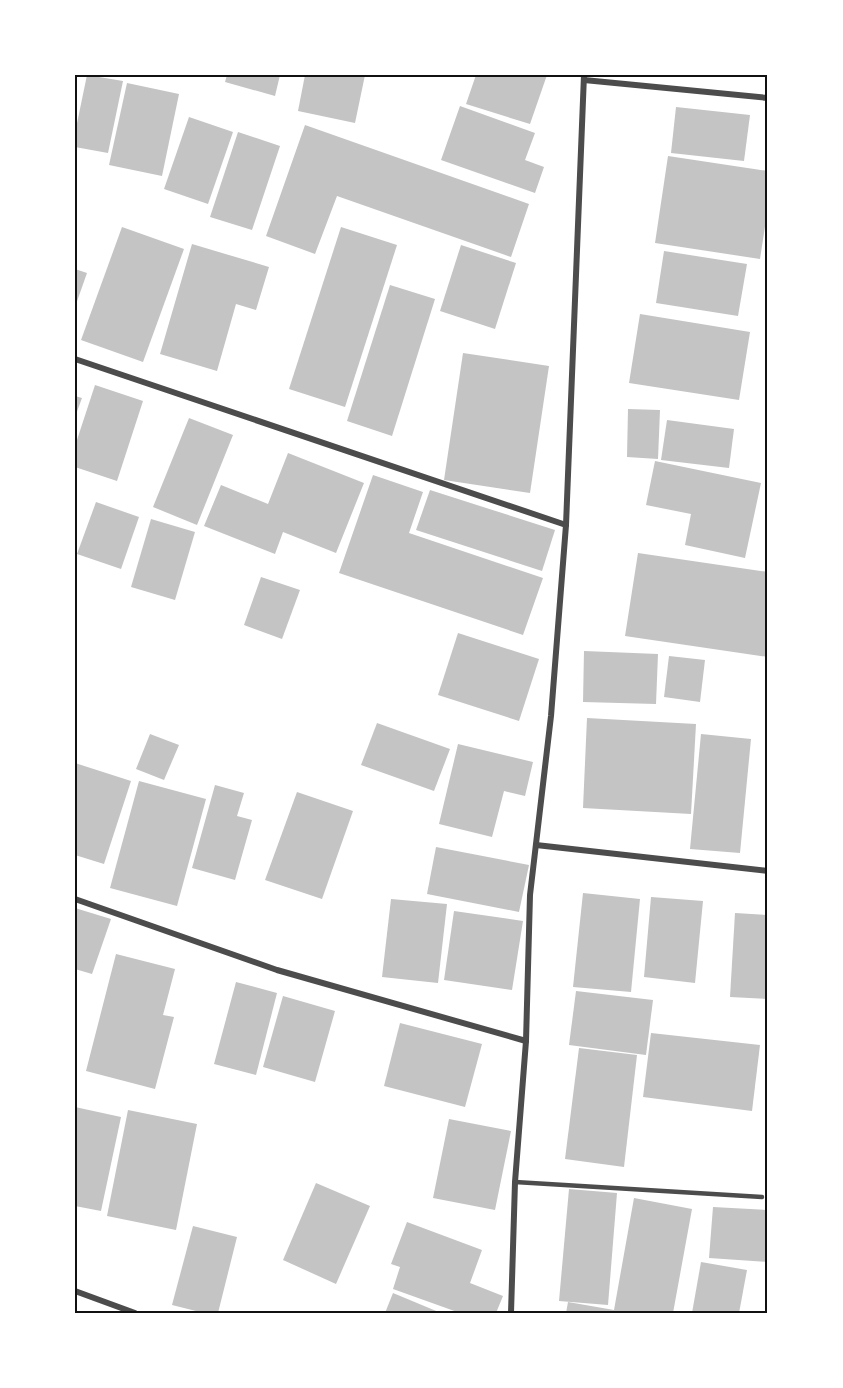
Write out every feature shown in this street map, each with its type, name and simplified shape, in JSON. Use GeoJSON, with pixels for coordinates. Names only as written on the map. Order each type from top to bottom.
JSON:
{"type":"FeatureCollection","features":[{"type":"Feature","properties":{"kind":"street"},"geometry":{"type":"LineString","coordinates":[[511,1313],[515,1182],[526,1041],[530,894],[550,716],[566,525],[584,78],[768,98]]}},
{"type":"Feature","properties":{"kind":"street"},"geometry":{"type":"LineString","coordinates":[[75,359],[566,525]]}},
{"type":"Feature","properties":{"kind":"street"},"geometry":{"type":"LineString","coordinates":[[536,844],[768,871]]}},
{"type":"Feature","properties":{"kind":"street"},"geometry":{"type":"LineString","coordinates":[[75,899],[277,970],[526,1041]]}},
{"type":"Feature","properties":{"kind":"street"},"geometry":{"type":"LineString","coordinates":[[75,1291],[135,1313]]}},
{"type":"Feature","properties":{"kind":"lane"},"geometry":{"type":"LineString","coordinates":[[515,1182],[762,1197]]}},
{"type":"Feature","properties":{"kind":"building"},"geometry":{"type":"Polygon","coordinates":[[[87,75],[123,81],[108,153],[75,147],[75,133],[87,75]]]}},
{"type":"Feature","properties":{"kind":"building"},"geometry":{"type":"Polygon","coordinates":[[[227,75],[280,75],[275,96],[225,82],[227,75]]]}},
{"type":"Feature","properties":{"kind":"building"},"geometry":{"type":"Polygon","coordinates":[[[305,75],[365,75],[355,123],[298,111],[305,75]]]}},
{"type":"Feature","properties":{"kind":"building"},"geometry":{"type":"Polygon","coordinates":[[[476,75],[547,75],[530,124],[466,104],[476,75]]]}},
{"type":"Feature","properties":{"kind":"building"},"geometry":{"type":"Polygon","coordinates":[[[127,83],[179,94],[162,176],[109,165],[127,83]]]}},
{"type":"Feature","properties":{"kind":"building"},"geometry":{"type":"Polygon","coordinates":[[[460,106],[535,133],[525,160],[544,167],[535,193],[441,160],[460,106]]]}},
{"type":"Feature","properties":{"kind":"building"},"geometry":{"type":"Polygon","coordinates":[[[676,107],[750,115],[744,161],[671,153],[676,107]]]}},
{"type":"Feature","properties":{"kind":"building"},"geometry":{"type":"Polygon","coordinates":[[[189,117],[233,132],[208,204],[164,189],[189,117]]]}},
{"type":"Feature","properties":{"kind":"building"},"geometry":{"type":"Polygon","coordinates":[[[305,125],[529,204],[511,257],[337,196],[315,254],[266,236],[305,125]]]}},
{"type":"Feature","properties":{"kind":"building"},"geometry":{"type":"Polygon","coordinates":[[[238,132],[280,146],[252,230],[210,217],[238,132]]]}},
{"type":"Feature","properties":{"kind":"building"},"geometry":{"type":"Polygon","coordinates":[[[668,156],[768,171],[768,207],[760,259],[655,243],[668,156]]]}},
{"type":"Feature","properties":{"kind":"building"},"geometry":{"type":"Polygon","coordinates":[[[122,227],[184,249],[143,362],[81,340],[122,227]]]}},
{"type":"Feature","properties":{"kind":"building"},"geometry":{"type":"Polygon","coordinates":[[[341,227],[397,245],[345,407],[289,389],[341,227]]]}},
{"type":"Feature","properties":{"kind":"building"},"geometry":{"type":"Polygon","coordinates":[[[192,244],[269,267],[256,310],[236,304],[217,371],[160,354],[192,244]]]}},
{"type":"Feature","properties":{"kind":"building"},"geometry":{"type":"Polygon","coordinates":[[[461,245],[516,263],[495,329],[440,311],[461,245]]]}},
{"type":"Feature","properties":{"kind":"building"},"geometry":{"type":"Polygon","coordinates":[[[664,251],[747,264],[738,316],[656,303],[664,251]]]}},
{"type":"Feature","properties":{"kind":"building"},"geometry":{"type":"Polygon","coordinates":[[[75,269],[87,273],[75,307],[75,269]]]}},
{"type":"Feature","properties":{"kind":"building"},"geometry":{"type":"Polygon","coordinates":[[[390,285],[435,299],[392,436],[347,421],[390,285]]]}},
{"type":"Feature","properties":{"kind":"building"},"geometry":{"type":"Polygon","coordinates":[[[640,314],[750,332],[739,400],[629,383],[640,314]]]}},
{"type":"Feature","properties":{"kind":"building"},"geometry":{"type":"Polygon","coordinates":[[[463,353],[549,366],[530,493],[444,480],[463,353]]]}},
{"type":"Feature","properties":{"kind":"building"},"geometry":{"type":"Polygon","coordinates":[[[95,385],[143,401],[117,481],[75,467],[75,446],[95,385]]]}},
{"type":"Feature","properties":{"kind":"building"},"geometry":{"type":"Polygon","coordinates":[[[75,396],[82,398],[75,417],[75,396]]]}},
{"type":"Feature","properties":{"kind":"building"},"geometry":{"type":"Polygon","coordinates":[[[628,409],[660,410],[658,459],[627,457],[628,409]]]}},
{"type":"Feature","properties":{"kind":"building"},"geometry":{"type":"Polygon","coordinates":[[[189,418],[233,435],[197,525],[153,507],[189,418]]]}},
{"type":"Feature","properties":{"kind":"building"},"geometry":{"type":"Polygon","coordinates":[[[667,420],[734,429],[729,468],[661,460],[667,420]]]}},
{"type":"Feature","properties":{"kind":"building"},"geometry":{"type":"Polygon","coordinates":[[[288,453],[364,483],[336,553],[283,532],[275,554],[204,526],[221,485],[268,504],[288,453]]]}},
{"type":"Feature","properties":{"kind":"building"},"geometry":{"type":"Polygon","coordinates":[[[655,461],[761,483],[745,558],[685,545],[691,514],[646,505],[655,461]]]}},
{"type":"Feature","properties":{"kind":"building"},"geometry":{"type":"Polygon","coordinates":[[[373,475],[423,492],[409,533],[543,578],[523,635],[339,573],[373,475]]]}},
{"type":"Feature","properties":{"kind":"building"},"geometry":{"type":"Polygon","coordinates":[[[430,490],[555,530],[542,571],[416,530],[430,490]]]}},
{"type":"Feature","properties":{"kind":"building"},"geometry":{"type":"Polygon","coordinates":[[[96,502],[139,517],[121,569],[77,554],[96,502]]]}},
{"type":"Feature","properties":{"kind":"building"},"geometry":{"type":"Polygon","coordinates":[[[151,519],[195,532],[175,600],[131,587],[151,519]]]}},
{"type":"Feature","properties":{"kind":"building"},"geometry":{"type":"Polygon","coordinates":[[[638,553],[768,572],[768,657],[625,636],[638,553]]]}},
{"type":"Feature","properties":{"kind":"building"},"geometry":{"type":"Polygon","coordinates":[[[261,577],[300,590],[282,639],[244,625],[261,577]]]}},
{"type":"Feature","properties":{"kind":"building"},"geometry":{"type":"Polygon","coordinates":[[[458,633],[539,659],[519,721],[438,695],[458,633]]]}},
{"type":"Feature","properties":{"kind":"building"},"geometry":{"type":"Polygon","coordinates":[[[584,651],[658,654],[656,704],[583,702],[584,651]]]}},
{"type":"Feature","properties":{"kind":"building"},"geometry":{"type":"Polygon","coordinates":[[[669,656],[705,660],[700,702],[664,697],[669,656]]]}},
{"type":"Feature","properties":{"kind":"building"},"geometry":{"type":"Polygon","coordinates":[[[587,718],[696,724],[691,814],[583,808],[587,718]]]}},
{"type":"Feature","properties":{"kind":"building"},"geometry":{"type":"Polygon","coordinates":[[[377,723],[450,749],[434,791],[361,765],[377,723]]]}},
{"type":"Feature","properties":{"kind":"building"},"geometry":{"type":"Polygon","coordinates":[[[150,734],[179,745],[164,780],[136,769],[150,734]]]}},
{"type":"Feature","properties":{"kind":"building"},"geometry":{"type":"Polygon","coordinates":[[[701,734],[751,739],[740,853],[690,849],[701,734]]]}},
{"type":"Feature","properties":{"kind":"building"},"geometry":{"type":"Polygon","coordinates":[[[458,744],[533,762],[525,796],[504,791],[492,837],[439,824],[458,744]]]}},
{"type":"Feature","properties":{"kind":"building"},"geometry":{"type":"Polygon","coordinates":[[[75,763],[131,781],[104,864],[75,855],[75,763]]]}},
{"type":"Feature","properties":{"kind":"building"},"geometry":{"type":"Polygon","coordinates":[[[139,781],[206,799],[177,906],[110,888],[139,781]]]}},
{"type":"Feature","properties":{"kind":"building"},"geometry":{"type":"Polygon","coordinates":[[[215,785],[244,793],[237,816],[252,820],[235,880],[192,868],[215,785]]]}},
{"type":"Feature","properties":{"kind":"building"},"geometry":{"type":"Polygon","coordinates":[[[297,792],[353,811],[322,899],[265,880],[297,792]]]}},
{"type":"Feature","properties":{"kind":"building"},"geometry":{"type":"Polygon","coordinates":[[[436,847],[529,865],[519,912],[427,894],[436,847]]]}},
{"type":"Feature","properties":{"kind":"building"},"geometry":{"type":"Polygon","coordinates":[[[583,893],[640,899],[631,992],[573,987],[583,893]]]}},
{"type":"Feature","properties":{"kind":"building"},"geometry":{"type":"Polygon","coordinates":[[[651,897],[703,901],[695,983],[644,977],[651,897]]]}},
{"type":"Feature","properties":{"kind":"building"},"geometry":{"type":"Polygon","coordinates":[[[391,899],[447,904],[438,983],[382,977],[391,899]]]}},
{"type":"Feature","properties":{"kind":"building"},"geometry":{"type":"Polygon","coordinates":[[[75,908],[111,919],[92,974],[75,969],[75,908]]]}},
{"type":"Feature","properties":{"kind":"building"},"geometry":{"type":"Polygon","coordinates":[[[454,911],[523,921],[512,990],[444,980],[454,911]]]}},
{"type":"Feature","properties":{"kind":"building"},"geometry":{"type":"Polygon","coordinates":[[[735,913],[768,915],[768,999],[730,997],[735,913]]]}},
{"type":"Feature","properties":{"kind":"building"},"geometry":{"type":"Polygon","coordinates":[[[116,954],[175,969],[163,1015],[174,1017],[155,1089],[86,1071],[116,954]]]}},
{"type":"Feature","properties":{"kind":"building"},"geometry":{"type":"Polygon","coordinates":[[[236,982],[277,993],[256,1075],[214,1064],[236,982]]]}},
{"type":"Feature","properties":{"kind":"building"},"geometry":{"type":"Polygon","coordinates":[[[576,991],[653,1000],[646,1055],[569,1045],[576,991]]]}},
{"type":"Feature","properties":{"kind":"building"},"geometry":{"type":"Polygon","coordinates":[[[283,996],[335,1011],[315,1082],[263,1067],[283,996]]]}},
{"type":"Feature","properties":{"kind":"building"},"geometry":{"type":"Polygon","coordinates":[[[400,1023],[482,1044],[465,1107],[384,1086],[400,1023]]]}},
{"type":"Feature","properties":{"kind":"building"},"geometry":{"type":"Polygon","coordinates":[[[651,1033],[760,1045],[752,1111],[643,1097],[651,1033]]]}},
{"type":"Feature","properties":{"kind":"building"},"geometry":{"type":"Polygon","coordinates":[[[579,1048],[637,1055],[624,1167],[565,1159],[579,1048]]]}},
{"type":"Feature","properties":{"kind":"building"},"geometry":{"type":"Polygon","coordinates":[[[75,1107],[121,1117],[101,1211],[75,1206],[75,1107]]]}},
{"type":"Feature","properties":{"kind":"building"},"geometry":{"type":"Polygon","coordinates":[[[128,1110],[197,1124],[176,1230],[107,1216],[128,1110]]]}},
{"type":"Feature","properties":{"kind":"building"},"geometry":{"type":"Polygon","coordinates":[[[449,1119],[511,1131],[495,1210],[433,1198],[449,1119]]]}},
{"type":"Feature","properties":{"kind":"building"},"geometry":{"type":"Polygon","coordinates":[[[316,1183],[370,1206],[336,1284],[283,1260],[316,1183]]]}},
{"type":"Feature","properties":{"kind":"building"},"geometry":{"type":"Polygon","coordinates":[[[569,1189],[617,1193],[608,1305],[559,1301],[569,1189]]]}},
{"type":"Feature","properties":{"kind":"building"},"geometry":{"type":"Polygon","coordinates":[[[634,1198],[692,1209],[673,1313],[566,1313],[568,1302],[614,1310],[634,1198]]]}},
{"type":"Feature","properties":{"kind":"building"},"geometry":{"type":"Polygon","coordinates":[[[713,1207],[768,1210],[768,1262],[709,1258],[713,1207]]]}},
{"type":"Feature","properties":{"kind":"building"},"geometry":{"type":"Polygon","coordinates":[[[407,1222],[482,1250],[470,1283],[503,1296],[496,1313],[460,1313],[393,1289],[400,1267],[391,1264],[407,1222]]]}},
{"type":"Feature","properties":{"kind":"building"},"geometry":{"type":"Polygon","coordinates":[[[193,1226],[237,1237],[218,1313],[204,1313],[172,1305],[193,1226]]]}},
{"type":"Feature","properties":{"kind":"building"},"geometry":{"type":"Polygon","coordinates":[[[701,1262],[747,1270],[739,1313],[692,1313],[701,1262]]]}},
{"type":"Feature","properties":{"kind":"building"},"geometry":{"type":"Polygon","coordinates":[[[393,1293],[441,1313],[385,1313],[393,1293]]]}}]}
